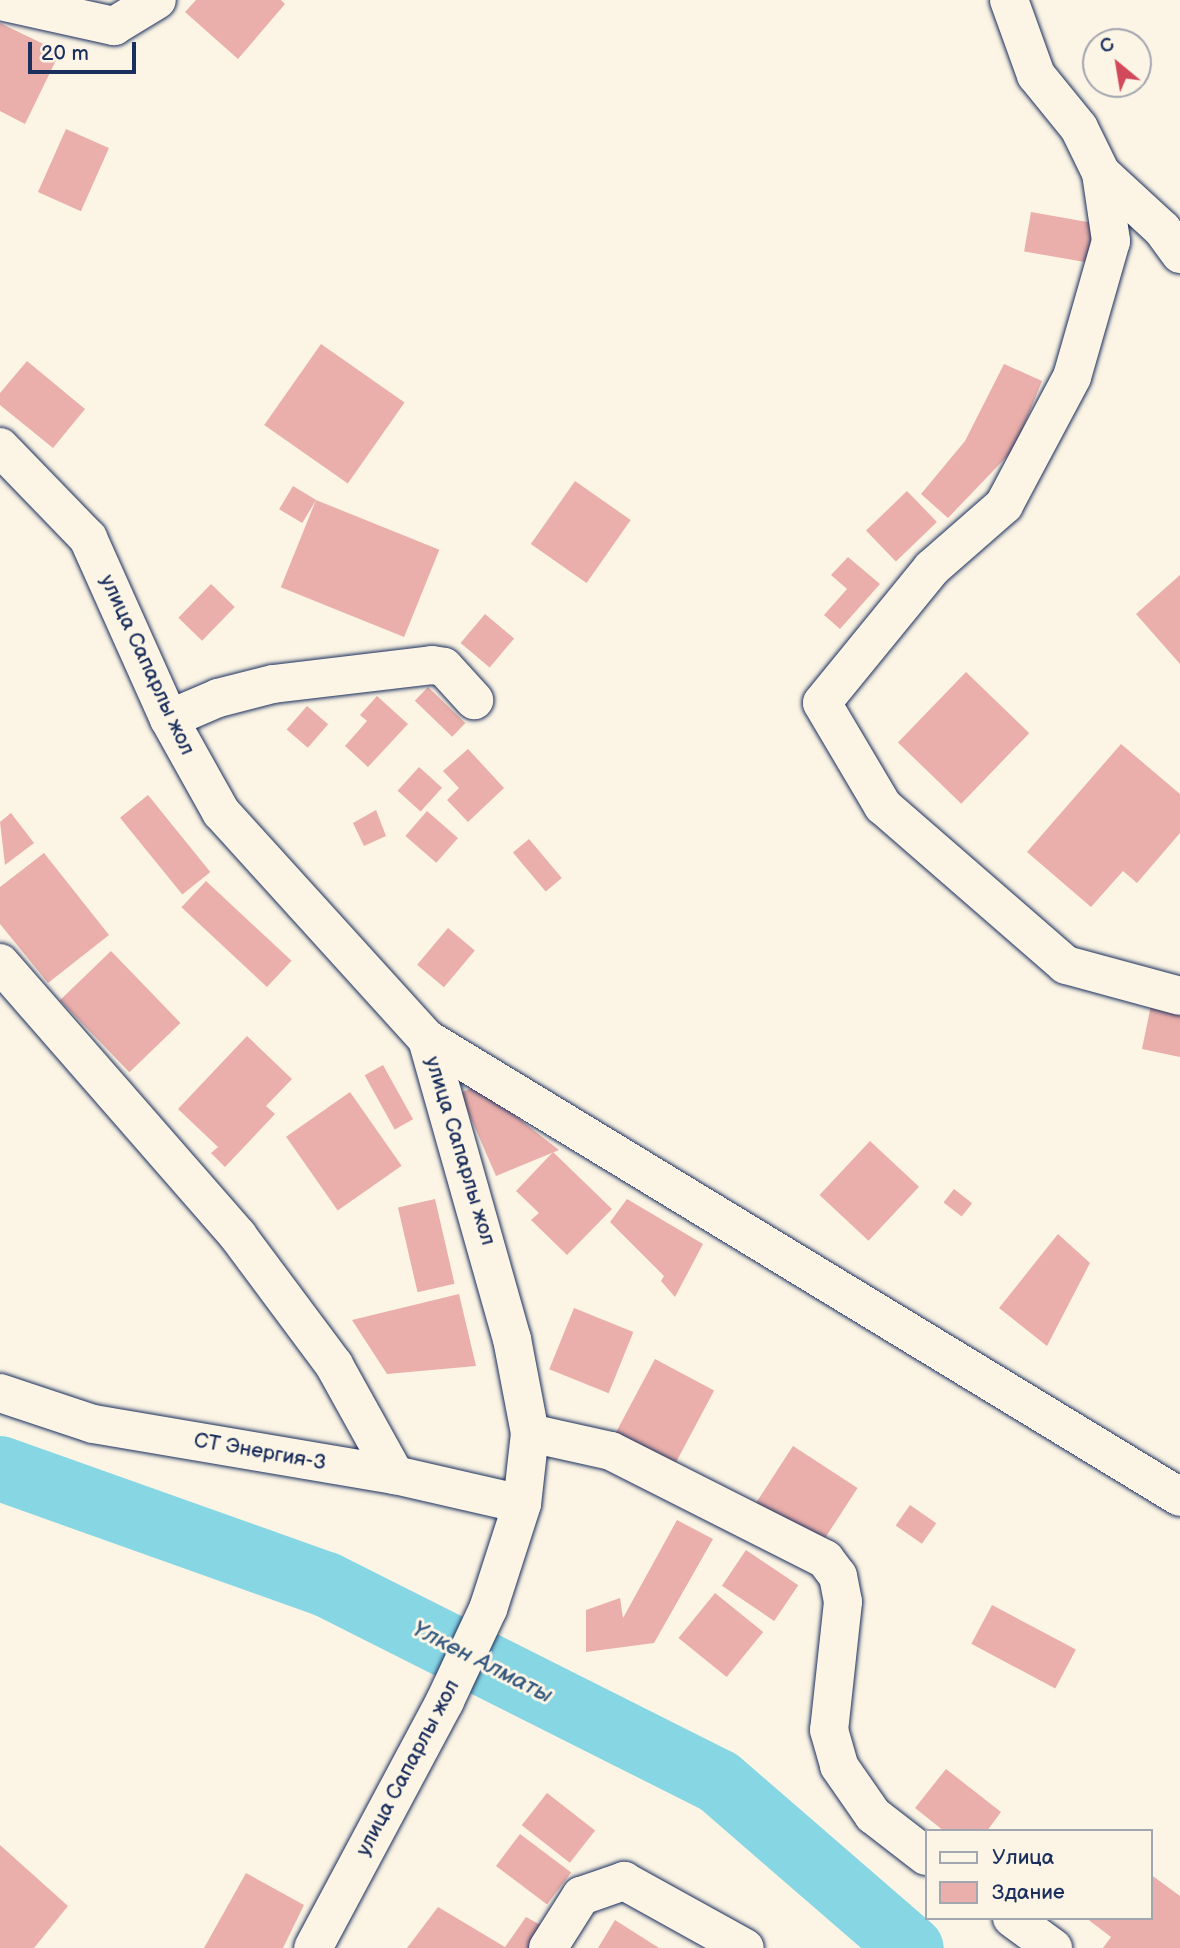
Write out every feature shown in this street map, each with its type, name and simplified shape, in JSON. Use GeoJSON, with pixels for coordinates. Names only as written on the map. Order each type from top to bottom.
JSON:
{"type":"FeatureCollection","features":[{"type":"Feature","properties":{"kind":"street"},"geometry":{"type":"LineString","coordinates":[[0,2],[114,26],[157,0]]}},
{"type":"Feature","properties":{"kind":"street"},"geometry":{"type":"LineString","coordinates":[[1009,0],[1035,75],[1079,128],[1101,173],[1111,241],[1072,377],[1003,505],[932,568],[822,703],[883,807],[1066,965],[1180,996]]}},
{"type":"Feature","properties":{"kind":"street"},"geometry":{"type":"LineString","coordinates":[[1101,173],[1180,254]]}},
{"type":"Feature","properties":{"kind":"street","name":"улица Сапарлы жол"},"geometry":{"type":"LineString","coordinates":[[0,447],[88,538],[169,719],[221,813],[426,1039],[477,1199],[530,1433],[522,1504],[488,1609],[445,1701],[313,1948]]}},
{"type":"Feature","properties":{"kind":"street"},"geometry":{"type":"LineString","coordinates":[[169,719],[218,698],[273,684],[432,665],[444,667],[474,700]]}},
{"type":"Feature","properties":{"kind":"street"},"geometry":{"type":"LineString","coordinates":[[0,963],[238,1237],[334,1365],[395,1475]]}},
{"type":"Feature","properties":{"kind":"street"},"geometry":{"type":"LineString","coordinates":[[426,1039],[1180,1497]]}},
{"type":"Feature","properties":{"kind":"street","name":"СТ Энергия-3"},"geometry":{"type":"LineString","coordinates":[[0,1393],[93,1423],[395,1475],[522,1504]]}},
{"type":"Feature","properties":{"kind":"street"},"geometry":{"type":"LineString","coordinates":[[530,1433],[611,1451],[825,1559],[838,1576],[843,1602],[829,1730],[839,1766],[873,1815],[925,1855]]}},
{"type":"Feature","properties":{"kind":"street"},"geometry":{"type":"LineString","coordinates":[[548,1948],[581,1896],[624,1881],[745,1948]]}},
{"type":"Feature","properties":{"kind":"street"},"geometry":{"type":"LineString","coordinates":[[1015,1920],[1053,1948]]}},
{"type":"Feature","properties":{"kind":"building"},"geometry":{"type":"Polygon","coordinates":[[[196,0],[281,0],[285,4],[238,59],[185,12],[196,0]]]}},
{"type":"Feature","properties":{"kind":"building"},"geometry":{"type":"Polygon","coordinates":[[[0,23],[60,52],[25,124],[0,111],[0,23]]]}},
{"type":"Feature","properties":{"kind":"building"},"geometry":{"type":"Polygon","coordinates":[[[66,129],[109,148],[81,211],[38,192],[66,129]]]}},
{"type":"Feature","properties":{"kind":"building"},"geometry":{"type":"Polygon","coordinates":[[[1031,212],[1096,223],[1089,263],[1024,251],[1031,212]]]}},
{"type":"Feature","properties":{"kind":"building"},"geometry":{"type":"Polygon","coordinates":[[[321,344],[405,403],[348,484],[264,425],[321,344]]]}},
{"type":"Feature","properties":{"kind":"building"},"geometry":{"type":"Polygon","coordinates":[[[27,361],[85,409],[53,448],[0,405],[0,393],[27,361]]]}},
{"type":"Feature","properties":{"kind":"building"},"geometry":{"type":"Polygon","coordinates":[[[1004,364],[1042,381],[1015,448],[948,518],[921,494],[965,441],[1004,364]]]}},
{"type":"Feature","properties":{"kind":"building"},"geometry":{"type":"Polygon","coordinates":[[[575,481],[631,520],[587,583],[531,544],[575,481]]]}},
{"type":"Feature","properties":{"kind":"building"},"geometry":{"type":"Polygon","coordinates":[[[293,486],[316,500],[302,523],[279,509],[293,486]]]}},
{"type":"Feature","properties":{"kind":"building"},"geometry":{"type":"Polygon","coordinates":[[[907,491],[937,522],[896,562],[866,531],[907,491]]]}},
{"type":"Feature","properties":{"kind":"building"},"geometry":{"type":"Polygon","coordinates":[[[316,500],[439,550],[404,637],[281,587],[316,500]]]}},
{"type":"Feature","properties":{"kind":"building"},"geometry":{"type":"Polygon","coordinates":[[[848,557],[880,584],[840,629],[824,615],[847,589],[831,575],[848,557]]]}},
{"type":"Feature","properties":{"kind":"building"},"geometry":{"type":"Polygon","coordinates":[[[1180,575],[1180,664],[1136,614],[1180,575]]]}},
{"type":"Feature","properties":{"kind":"building"},"geometry":{"type":"Polygon","coordinates":[[[211,584],[235,607],[202,641],[178,618],[211,584]]]}},
{"type":"Feature","properties":{"kind":"building"},"geometry":{"type":"Polygon","coordinates":[[[485,614],[514,638],[490,668],[461,643],[485,614]]]}},
{"type":"Feature","properties":{"kind":"building"},"geometry":{"type":"Polygon","coordinates":[[[966,672],[1029,733],[961,804],[898,742],[966,672]]]}},
{"type":"Feature","properties":{"kind":"building"},"geometry":{"type":"Polygon","coordinates":[[[428,687],[465,723],[452,737],[415,701],[428,687]]]}},
{"type":"Feature","properties":{"kind":"building"},"geometry":{"type":"Polygon","coordinates":[[[377,696],[408,724],[368,767],[345,746],[367,721],[360,715],[377,696]]]}},
{"type":"Feature","properties":{"kind":"building"},"geometry":{"type":"Polygon","coordinates":[[[307,706],[328,724],[308,748],[287,729],[307,706]]]}},
{"type":"Feature","properties":{"kind":"building"},"geometry":{"type":"Polygon","coordinates":[[[1121,744],[1180,794],[1180,833],[1137,883],[1123,871],[1091,907],[1027,852],[1121,744]]]}},
{"type":"Feature","properties":{"kind":"building"},"geometry":{"type":"Polygon","coordinates":[[[468,749],[504,788],[468,822],[447,800],[459,788],[443,771],[468,749]]]}},
{"type":"Feature","properties":{"kind":"building"},"geometry":{"type":"Polygon","coordinates":[[[419,767],[442,788],[421,812],[398,791],[419,767]]]}},
{"type":"Feature","properties":{"kind":"building"},"geometry":{"type":"Polygon","coordinates":[[[148,795],[210,872],[182,895],[120,818],[148,795]]]}},
{"type":"Feature","properties":{"kind":"building"},"geometry":{"type":"Polygon","coordinates":[[[376,810],[386,836],[364,846],[353,823],[376,810]]]}},
{"type":"Feature","properties":{"kind":"building"},"geometry":{"type":"Polygon","coordinates":[[[427,811],[458,838],[436,863],[405,836],[427,811]]]}},
{"type":"Feature","properties":{"kind":"building"},"geometry":{"type":"Polygon","coordinates":[[[11,813],[34,843],[5,865],[0,822],[11,813]]]}},
{"type":"Feature","properties":{"kind":"building"},"geometry":{"type":"Polygon","coordinates":[[[529,839],[562,878],[546,892],[513,852],[529,839]]]}},
{"type":"Feature","properties":{"kind":"building"},"geometry":{"type":"Polygon","coordinates":[[[44,853],[109,935],[48,983],[0,924],[0,887],[44,853]]]}},
{"type":"Feature","properties":{"kind":"building"},"geometry":{"type":"Polygon","coordinates":[[[206,881],[292,961],[267,987],[181,907],[206,881]]]}},
{"type":"Feature","properties":{"kind":"building"},"geometry":{"type":"Polygon","coordinates":[[[448,928],[475,950],[444,987],[417,965],[448,928]]]}},
{"type":"Feature","properties":{"kind":"building"},"geometry":{"type":"Polygon","coordinates":[[[111,951],[180,1023],[129,1072],[60,1000],[111,951]]]}},
{"type":"Feature","properties":{"kind":"building"},"geometry":{"type":"Polygon","coordinates":[[[1151,1005],[1180,1012],[1180,1057],[1142,1049],[1151,1005]]]}},
{"type":"Feature","properties":{"kind":"building"},"geometry":{"type":"Polygon","coordinates":[[[247,1036],[292,1079],[266,1106],[275,1114],[225,1167],[211,1153],[218,1147],[178,1109],[247,1036]]]}},
{"type":"Feature","properties":{"kind":"building"},"geometry":{"type":"Polygon","coordinates":[[[383,1065],[413,1119],[395,1129],[365,1075],[383,1065]]]}},
{"type":"Feature","properties":{"kind":"building"},"geometry":{"type":"Polygon","coordinates":[[[477,1086],[559,1150],[496,1176],[460,1093],[477,1086]]]}},
{"type":"Feature","properties":{"kind":"building"},"geometry":{"type":"Polygon","coordinates":[[[350,1092],[402,1166],[338,1210],[286,1137],[350,1092]]]}},
{"type":"Feature","properties":{"kind":"building"},"geometry":{"type":"Polygon","coordinates":[[[870,1141],[919,1187],[869,1241],[820,1195],[870,1141]]]}},
{"type":"Feature","properties":{"kind":"building"},"geometry":{"type":"Polygon","coordinates":[[[553,1152],[612,1209],[567,1255],[531,1220],[539,1213],[516,1191],[553,1152]]]}},
{"type":"Feature","properties":{"kind":"building"},"geometry":{"type":"Polygon","coordinates":[[[954,1189],[972,1203],[962,1217],[944,1202],[954,1189]]]}},
{"type":"Feature","properties":{"kind":"building"},"geometry":{"type":"Polygon","coordinates":[[[435,1199],[455,1284],[418,1292],[398,1208],[435,1199]]]}},
{"type":"Feature","properties":{"kind":"building"},"geometry":{"type":"Polygon","coordinates":[[[627,1199],[703,1244],[675,1297],[661,1281],[664,1276],[610,1222],[627,1199]]]}},
{"type":"Feature","properties":{"kind":"building"},"geometry":{"type":"Polygon","coordinates":[[[1058,1234],[1090,1263],[1047,1346],[999,1308],[1058,1234]]]}},
{"type":"Feature","properties":{"kind":"building"},"geometry":{"type":"Polygon","coordinates":[[[459,1294],[476,1366],[387,1374],[352,1320],[459,1294]]]}},
{"type":"Feature","properties":{"kind":"building"},"geometry":{"type":"Polygon","coordinates":[[[574,1308],[633,1332],[609,1393],[549,1369],[574,1308]]]}},
{"type":"Feature","properties":{"kind":"building"},"geometry":{"type":"Polygon","coordinates":[[[655,1359],[714,1390],[674,1466],[615,1434],[655,1359]]]}},
{"type":"Feature","properties":{"kind":"building"},"geometry":{"type":"Polygon","coordinates":[[[793,1446],[858,1488],[821,1545],[756,1503],[793,1446]]]}},
{"type":"Feature","properties":{"kind":"building"},"geometry":{"type":"Polygon","coordinates":[[[910,1505],[936,1523],[922,1544],[896,1525],[910,1505]]]}},
{"type":"Feature","properties":{"kind":"building"},"geometry":{"type":"Polygon","coordinates":[[[677,1520],[713,1539],[654,1643],[586,1652],[586,1610],[620,1598],[623,1618],[677,1520]]]}},
{"type":"Feature","properties":{"kind":"building"},"geometry":{"type":"Polygon","coordinates":[[[746,1550],[798,1585],[774,1621],[722,1586],[746,1550]]]}},
{"type":"Feature","properties":{"kind":"building"},"geometry":{"type":"Polygon","coordinates":[[[715,1593],[763,1632],[727,1677],[678,1638],[715,1593]]]}},
{"type":"Feature","properties":{"kind":"building"},"geometry":{"type":"Polygon","coordinates":[[[992,1605],[1076,1650],[1055,1688],[971,1644],[992,1605]]]}},
{"type":"Feature","properties":{"kind":"building"},"geometry":{"type":"Polygon","coordinates":[[[946,1769],[1001,1812],[988,1829],[941,1829],[915,1808],[946,1769]]]}},
{"type":"Feature","properties":{"kind":"building"},"geometry":{"type":"Polygon","coordinates":[[[547,1793],[595,1831],[570,1863],[522,1825],[547,1793]]]}},
{"type":"Feature","properties":{"kind":"building"},"geometry":{"type":"Polygon","coordinates":[[[520,1834],[571,1873],[547,1904],[496,1866],[520,1834]]]}},
{"type":"Feature","properties":{"kind":"building"},"geometry":{"type":"Polygon","coordinates":[[[0,1845],[68,1906],[34,1948],[0,1948],[0,1845]]]}},
{"type":"Feature","properties":{"kind":"building"},"geometry":{"type":"Polygon","coordinates":[[[246,1873],[304,1905],[283,1948],[204,1948],[246,1873]]]}},
{"type":"Feature","properties":{"kind":"building"},"geometry":{"type":"Polygon","coordinates":[[[1152,1875],[1180,1896],[1180,1948],[1103,1948],[1111,1937],[1089,1920],[1152,1920],[1152,1875]]]}},
{"type":"Feature","properties":{"kind":"building"},"geometry":{"type":"Polygon","coordinates":[[[438,1907],[505,1947],[526,1917],[544,1927],[534,1948],[407,1948],[438,1907]]]}},
{"type":"Feature","properties":{"kind":"building"},"geometry":{"type":"Polygon","coordinates":[[[615,1920],[659,1948],[598,1948],[615,1920]]]}},
{"type":"Feature","properties":{"kind":"waterway","name":"Үлкен Алматы"},"geometry":{"type":"LineString","coordinates":[[0,1468],[326,1584],[718,1781],[911,1948]]}}]}
